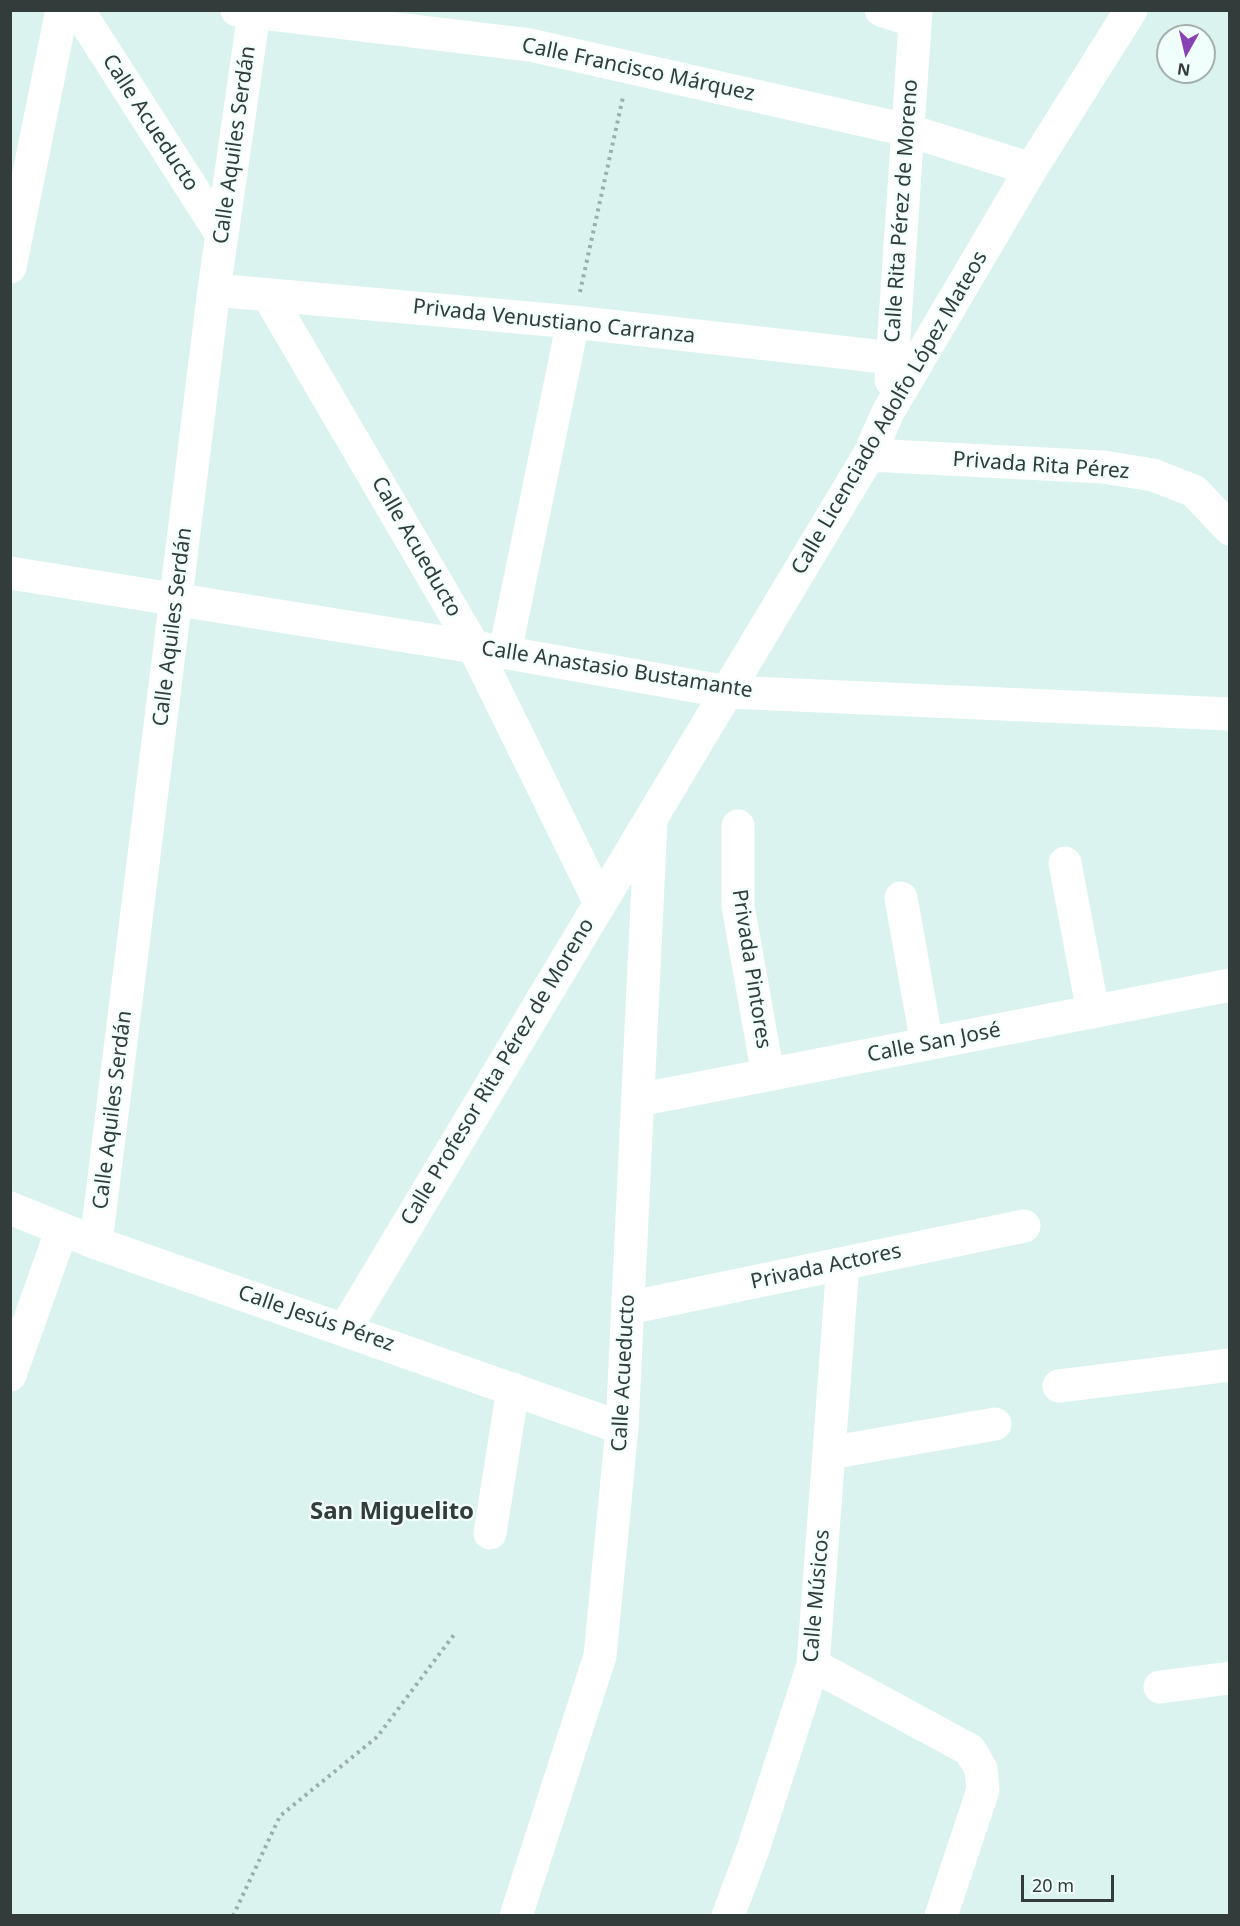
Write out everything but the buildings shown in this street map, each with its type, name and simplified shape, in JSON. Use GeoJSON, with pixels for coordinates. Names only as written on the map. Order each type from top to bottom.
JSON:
{"type":"FeatureCollection","features":[{"type":"Feature","properties":{"kind":"street"},"geometry":{"type":"LineString","coordinates":[[10,267],[62,10]]}},
{"type":"Feature","properties":{"kind":"street","name":"Calle Acueducto"},"geometry":{"type":"LineString","coordinates":[[78,10],[222,235]]}},
{"type":"Feature","properties":{"kind":"street"},"geometry":{"type":"LineString","coordinates":[[881,10],[916,16]]}},
{"type":"Feature","properties":{"kind":"street","name":"Calle Licenciado Adolfo López Mateos"},"geometry":{"type":"LineString","coordinates":[[651,816],[728,692],[869,455],[888,412],[1031,169],[1131,10]]}},
{"type":"Feature","properties":{"kind":"street","name":"Calle Aquiles Serdán"},"geometry":{"type":"LineString","coordinates":[[96,1243],[222,235],[245,11]]}},
{"type":"Feature","properties":{"kind":"street","name":"Calle Francisco Márquez"},"geometry":{"type":"LineString","coordinates":[[245,11],[530,45],[907,130],[1031,169]]}},
{"type":"Feature","properties":{"kind":"street","name":"Calle Rita Pérez de Moreno"},"geometry":{"type":"LineString","coordinates":[[888,412],[916,16]]}},
{"type":"Feature","properties":{"kind":"street","name":"Privada Venustiano Carranza"},"geometry":{"type":"LineString","coordinates":[[214,290],[573,322],[892,358]]}},
{"type":"Feature","properties":{"kind":"street","name":"Calle Acueducto"},"geometry":{"type":"LineString","coordinates":[[268,295],[490,649],[600,903]]}},
{"type":"Feature","properties":{"kind":"street"},"geometry":{"type":"LineString","coordinates":[[490,649],[573,322]]}},
{"type":"Feature","properties":{"kind":"street","name":"Privada Rita Pérez"},"geometry":{"type":"LineString","coordinates":[[869,455],[1103,467],[1153,476],[1194,491],[1230,529]]}},
{"type":"Feature","properties":{"kind":"street","name":"Calle Anastasio Bustamante"},"geometry":{"type":"LineString","coordinates":[[10,573],[490,649],[728,692],[1230,714]]}},
{"type":"Feature","properties":{"kind":"street","name":"Calle Acueducto"},"geometry":{"type":"LineString","coordinates":[[516,1916],[600,1656],[622,1428],[651,816]]}},
{"type":"Feature","properties":{"kind":"street","name":"Calle Profesor Rita Pérez de Moreno"},"geometry":{"type":"LineString","coordinates":[[345,1329],[651,816]]}},
{"type":"Feature","properties":{"kind":"street","name":"Privada Pintores"},"geometry":{"type":"LineString","coordinates":[[738,826],[738,906],[768,1075]]}},
{"type":"Feature","properties":{"kind":"street"},"geometry":{"type":"LineString","coordinates":[[1065,863],[1094,1012]]}},
{"type":"Feature","properties":{"kind":"street"},"geometry":{"type":"LineString","coordinates":[[901,898],[927,1044]]}},
{"type":"Feature","properties":{"kind":"street","name":"Calle San José"},"geometry":{"type":"LineString","coordinates":[[638,1100],[1230,985]]}},
{"type":"Feature","properties":{"kind":"street","name":"Calle Jesús Pérez"},"geometry":{"type":"LineString","coordinates":[[10,1208],[96,1243],[622,1428]]}},
{"type":"Feature","properties":{"kind":"street","name":"Privada Actores"},"geometry":{"type":"LineString","coordinates":[[628,1308],[1024,1226]]}},
{"type":"Feature","properties":{"kind":"street"},"geometry":{"type":"LineString","coordinates":[[10,1375],[62,1229]]}},
{"type":"Feature","properties":{"kind":"street","name":"Calle Músicos"},"geometry":{"type":"LineString","coordinates":[[728,1916],[753,1849],[813,1665],[843,1264]]}},
{"type":"Feature","properties":{"kind":"street"},"geometry":{"type":"LineString","coordinates":[[1059,1386],[1230,1365]]}},
{"type":"Feature","properties":{"kind":"street"},"geometry":{"type":"LineString","coordinates":[[490,1533],[513,1389]]}},
{"type":"Feature","properties":{"kind":"street"},"geometry":{"type":"LineString","coordinates":[[829,1453],[995,1424]]}},
{"type":"Feature","properties":{"kind":"street"},"geometry":{"type":"LineString","coordinates":[[813,1665],[970,1750],[981,1769],[983,1790],[941,1916]]}},
{"type":"Feature","properties":{"kind":"street"},"geometry":{"type":"LineString","coordinates":[[1160,1687],[1230,1678]]}},
{"type":"Feature","properties":{"kind":"path"},"geometry":{"type":"LineString","coordinates":[[573,322],[630,67]]}},
{"type":"Feature","properties":{"kind":"path"},"geometry":{"type":"LineString","coordinates":[[233,1916],[280,1816],[377,1737],[456,1632]]}},
{"type":"Feature","properties":{"kind":"district","name":"San Miguelito"},"geometry":{"type":"Point","coordinates":[392,1512]}}]}
